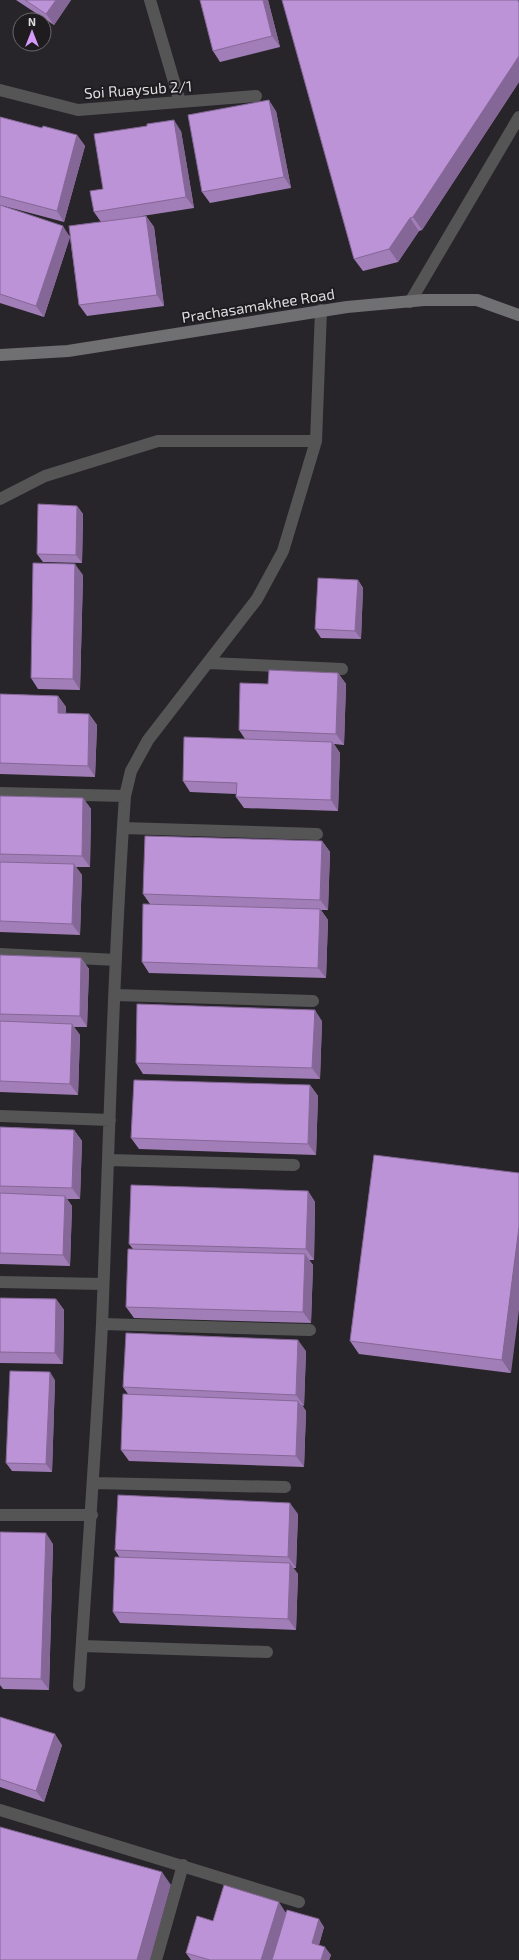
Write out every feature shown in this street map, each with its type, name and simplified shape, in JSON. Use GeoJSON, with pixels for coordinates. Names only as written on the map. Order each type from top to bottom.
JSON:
{"type":"FeatureCollection","features":[{"type":"Feature","properties":{"kind":"street"},"geometry":{"type":"LineString","coordinates":[[150,0],[180,102]]}},
{"type":"Feature","properties":{"kind":"street","name":"Soi Ruaysub 2/1"},"geometry":{"type":"LineString","coordinates":[[0,90],[78,110],[256,96]]}},
{"type":"Feature","properties":{"kind":"street"},"geometry":{"type":"LineString","coordinates":[[410,302],[519,118]]}},
{"type":"Feature","properties":{"kind":"street","name":"Prachasamakhee Road"},"geometry":{"type":"LineString","coordinates":[[0,355],[68,351],[321,310],[410,302],[478,300],[519,315]]}},
{"type":"Feature","properties":{"kind":"street"},"geometry":{"type":"LineString","coordinates":[[79,1686],[92,1515],[102,1324],[116,960],[125,796],[131,771],[148,740],[256,600],[283,551],[316,441],[321,310]]}},
{"type":"Feature","properties":{"kind":"street"},"geometry":{"type":"LineString","coordinates":[[0,499],[45,476],[158,441],[316,441]]}},
{"type":"Feature","properties":{"kind":"street"},"geometry":{"type":"LineString","coordinates":[[208,663],[342,668]]}},
{"type":"Feature","properties":{"kind":"street"},"geometry":{"type":"LineString","coordinates":[[0,793],[125,796]]}},
{"type":"Feature","properties":{"kind":"street"},"geometry":{"type":"LineString","coordinates":[[123,828],[317,834]]}},
{"type":"Feature","properties":{"kind":"street"},"geometry":{"type":"LineString","coordinates":[[0,954],[116,960]]}},
{"type":"Feature","properties":{"kind":"street"},"geometry":{"type":"LineString","coordinates":[[115,994],[313,1002]]}},
{"type":"Feature","properties":{"kind":"street"},"geometry":{"type":"LineString","coordinates":[[0,1116],[110,1120]]}},
{"type":"Feature","properties":{"kind":"street"},"geometry":{"type":"LineString","coordinates":[[109,1160],[294,1165]]}},
{"type":"Feature","properties":{"kind":"street"},"geometry":{"type":"LineString","coordinates":[[0,1282],[103,1284]]}},
{"type":"Feature","properties":{"kind":"street"},"geometry":{"type":"LineString","coordinates":[[102,1324],[310,1330]]}},
{"type":"Feature","properties":{"kind":"street"},"geometry":{"type":"LineString","coordinates":[[93,1483],[285,1487]]}},
{"type":"Feature","properties":{"kind":"street"},"geometry":{"type":"LineString","coordinates":[[0,1515],[92,1515]]}},
{"type":"Feature","properties":{"kind":"street"},"geometry":{"type":"LineString","coordinates":[[82,1646],[267,1652]]}},
{"type":"Feature","properties":{"kind":"street"},"geometry":{"type":"LineString","coordinates":[[0,1810],[183,1865],[299,1902]]}},
{"type":"Feature","properties":{"kind":"street"},"geometry":{"type":"LineString","coordinates":[[156,1960],[183,1865]]}},
{"type":"Feature","properties":{"kind":"building"},"geometry":{"type":"Polygon","coordinates":[[[25,0],[56,0],[47,12],[43,12],[25,0]]]}},
{"type":"Feature","properties":{"kind":"building"},"geometry":{"type":"Polygon","coordinates":[[[200,0],[263,0],[272,36],[213,51],[200,0]]]}},
{"type":"Feature","properties":{"kind":"building"},"geometry":{"type":"Polygon","coordinates":[[[282,0],[518,0],[519,56],[413,217],[410,218],[389,249],[354,259],[282,0]]]}},
{"type":"Feature","properties":{"kind":"building"},"geometry":{"type":"Polygon","coordinates":[[[269,100],[284,177],[202,192],[188,115],[269,100]]]}},
{"type":"Feature","properties":{"kind":"building"},"geometry":{"type":"Polygon","coordinates":[[[0,117],[77,135],[57,211],[0,196],[0,117]]]}},
{"type":"Feature","properties":{"kind":"building"},"geometry":{"type":"Polygon","coordinates":[[[174,120],[186,197],[94,212],[90,191],[103,189],[94,134],[147,126],[147,124],[174,120]]]}},
{"type":"Feature","properties":{"kind":"building"},"geometry":{"type":"Polygon","coordinates":[[[0,205],[63,226],[36,306],[0,294],[0,205]]]}},
{"type":"Feature","properties":{"kind":"building"},"geometry":{"type":"Polygon","coordinates":[[[146,216],[157,295],[79,305],[69,226],[146,216]]]}},
{"type":"Feature","properties":{"kind":"building"},"geometry":{"type":"Polygon","coordinates":[[[38,504],[77,506],[76,555],[37,554],[38,504]]]}},
{"type":"Feature","properties":{"kind":"building"},"geometry":{"type":"Polygon","coordinates":[[[33,563],[75,564],[73,679],[31,678],[33,563]]]}},
{"type":"Feature","properties":{"kind":"building"},"geometry":{"type":"Polygon","coordinates":[[[318,578],[358,580],[355,631],[315,629],[318,578]]]}},
{"type":"Feature","properties":{"kind":"building"},"geometry":{"type":"Polygon","coordinates":[[[269,670],[338,673],[336,734],[239,730],[240,683],[268,684],[269,670]]]}},
{"type":"Feature","properties":{"kind":"building"},"geometry":{"type":"Polygon","coordinates":[[[0,694],[58,696],[58,713],[89,714],[88,766],[0,763],[0,694]]]}},
{"type":"Feature","properties":{"kind":"building"},"geometry":{"type":"Polygon","coordinates":[[[184,737],[332,742],[331,800],[236,797],[237,783],[183,781],[184,737]]]}},
{"type":"Feature","properties":{"kind":"building"},"geometry":{"type":"Polygon","coordinates":[[[0,796],[83,798],[82,856],[0,854],[0,796]]]}},
{"type":"Feature","properties":{"kind":"building"},"geometry":{"type":"Polygon","coordinates":[[[145,836],[322,841],[320,900],[143,894],[145,836]]]}},
{"type":"Feature","properties":{"kind":"building"},"geometry":{"type":"Polygon","coordinates":[[[0,862],[74,864],[72,924],[0,921],[0,862]]]}},
{"type":"Feature","properties":{"kind":"building"},"geometry":{"type":"Polygon","coordinates":[[[143,904],[320,909],[318,968],[142,962],[143,904]]]}},
{"type":"Feature","properties":{"kind":"building"},"geometry":{"type":"Polygon","coordinates":[[[0,955],[81,958],[80,1016],[0,1014],[0,955]]]}},
{"type":"Feature","properties":{"kind":"building"},"geometry":{"type":"Polygon","coordinates":[[[137,1004],[315,1010],[312,1068],[136,1063],[137,1004]]]}},
{"type":"Feature","properties":{"kind":"building"},"geometry":{"type":"Polygon","coordinates":[[[0,1021],[72,1024],[70,1084],[0,1081],[0,1021]]]}},
{"type":"Feature","properties":{"kind":"building"},"geometry":{"type":"Polygon","coordinates":[[[134,1080],[310,1085],[308,1144],[131,1138],[134,1080]]]}},
{"type":"Feature","properties":{"kind":"building"},"geometry":{"type":"Polygon","coordinates":[[[0,1127],[74,1130],[72,1188],[0,1186],[0,1127]]]}},
{"type":"Feature","properties":{"kind":"building"},"geometry":{"type":"Polygon","coordinates":[[[374,1155],[519,1173],[519,1227],[502,1360],[350,1341],[374,1155]]]}},
{"type":"Feature","properties":{"kind":"building"},"geometry":{"type":"Polygon","coordinates":[[[131,1185],[308,1191],[306,1249],[129,1244],[131,1185]]]}},
{"type":"Feature","properties":{"kind":"building"},"geometry":{"type":"Polygon","coordinates":[[[0,1193],[65,1196],[63,1255],[0,1253],[0,1193]]]}},
{"type":"Feature","properties":{"kind":"building"},"geometry":{"type":"Polygon","coordinates":[[[128,1249],[305,1254],[303,1312],[126,1307],[128,1249]]]}},
{"type":"Feature","properties":{"kind":"building"},"geometry":{"type":"Polygon","coordinates":[[[0,1298],[56,1299],[55,1353],[0,1352],[0,1298]]]}},
{"type":"Feature","properties":{"kind":"building"},"geometry":{"type":"Polygon","coordinates":[[[126,1333],[298,1340],[296,1395],[123,1387],[126,1333]]]}},
{"type":"Feature","properties":{"kind":"building"},"geometry":{"type":"Polygon","coordinates":[[[10,1371],[50,1372],[46,1464],[6,1463],[10,1371]]]}},
{"type":"Feature","properties":{"kind":"building"},"geometry":{"type":"Polygon","coordinates":[[[123,1394],[298,1401],[296,1456],[121,1450],[123,1394]]]}},
{"type":"Feature","properties":{"kind":"building"},"geometry":{"type":"Polygon","coordinates":[[[118,1495],[290,1503],[288,1557],[115,1550],[118,1495]]]}},
{"type":"Feature","properties":{"kind":"building"},"geometry":{"type":"Polygon","coordinates":[[[0,1532],[46,1533],[41,1679],[0,1678],[0,1532]]]}},
{"type":"Feature","properties":{"kind":"building"},"geometry":{"type":"Polygon","coordinates":[[[115,1557],[290,1563],[288,1619],[113,1612],[115,1557]]]}},
{"type":"Feature","properties":{"kind":"building"},"geometry":{"type":"Polygon","coordinates":[[[0,1717],[55,1734],[36,1791],[0,1779],[0,1717]]]}},
{"type":"Feature","properties":{"kind":"building"},"geometry":{"type":"Polygon","coordinates":[[[0,1827],[162,1872],[137,1960],[0,1960],[0,1827]]]}},
{"type":"Feature","properties":{"kind":"building"},"geometry":{"type":"Polygon","coordinates":[[[224,1885],[279,1902],[261,1960],[210,1960],[186,1953],[197,1916],[213,1921],[224,1885]]]}},
{"type":"Feature","properties":{"kind":"building"},"geometry":{"type":"Polygon","coordinates":[[[287,1910],[319,1919],[312,1943],[325,1947],[321,1960],[272,1960],[287,1910]]]}}]}
